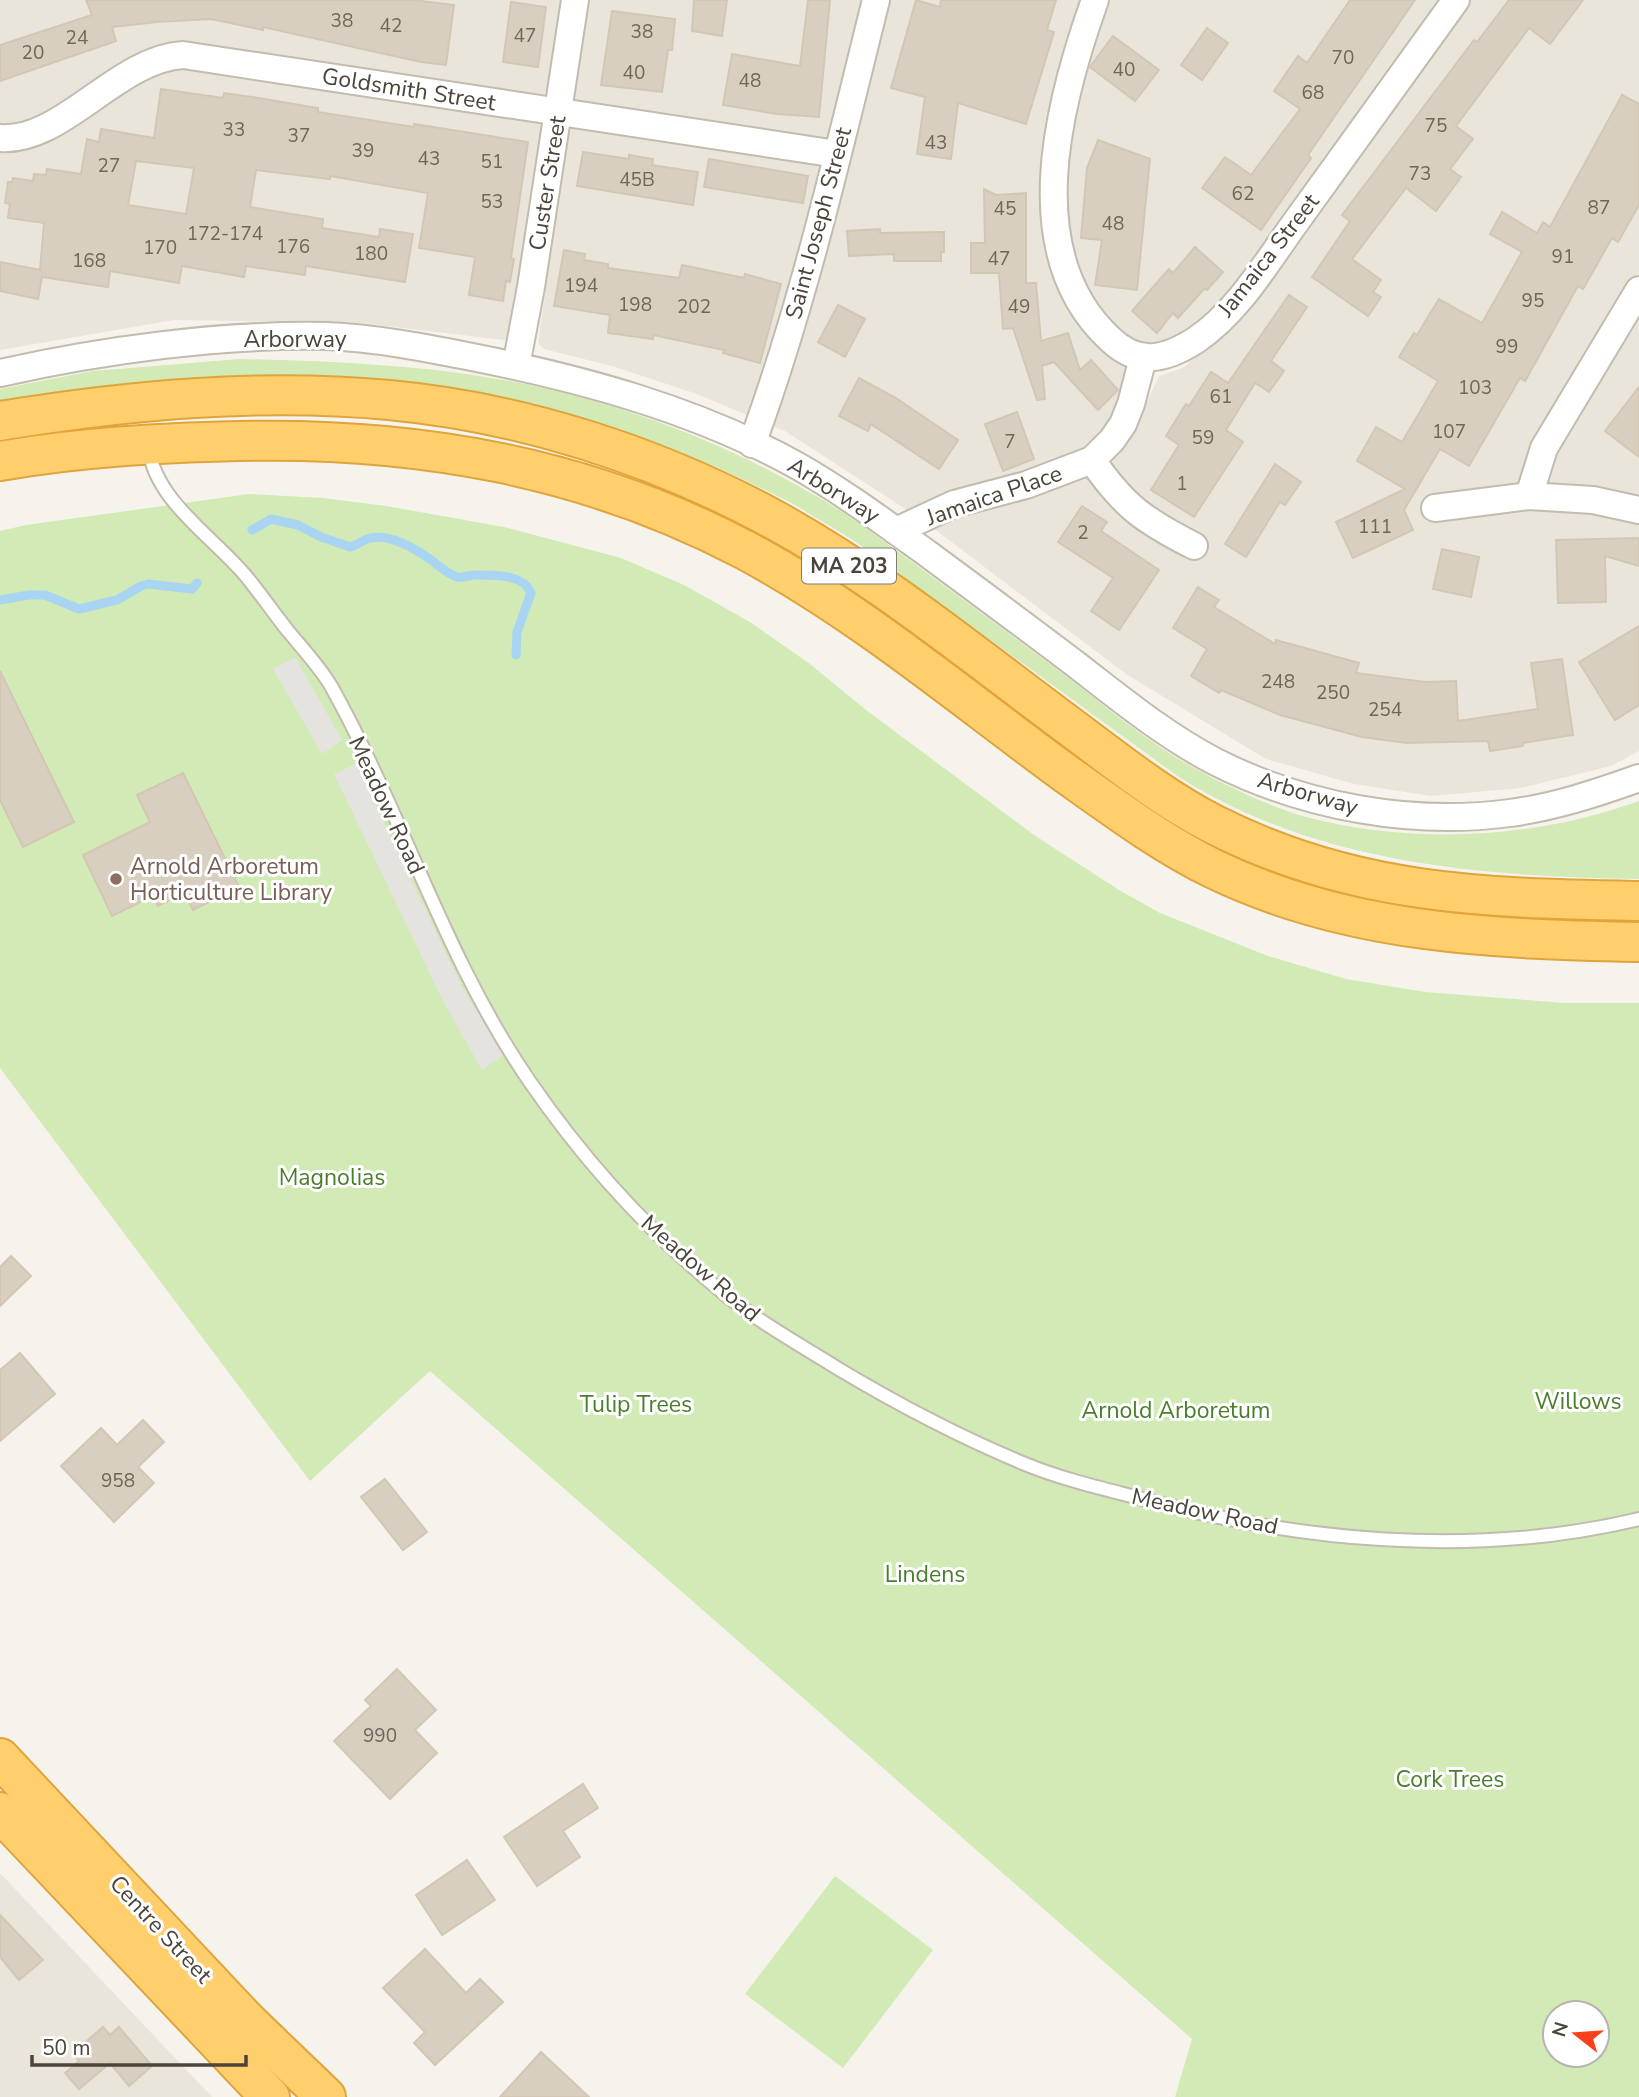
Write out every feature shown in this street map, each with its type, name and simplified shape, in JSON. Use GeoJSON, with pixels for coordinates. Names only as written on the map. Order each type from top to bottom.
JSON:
{"type":"FeatureCollection","features":[{"type":"Feature","properties":{"kind":"highway","name":"MA 203"},"geometry":{"type":"LineString","coordinates":[[0,421],[178,399],[306,395],[436,405],[498,417],[561,434],[624,454],[685,478],[794,531],[884,589],[1158,790],[1206,820],[1242,838],[1326,869],[1401,887],[1501,898],[1639,901]]}},
{"type":"Feature","properties":{"kind":"highway","name":"MA 203"},"geometry":{"type":"LineString","coordinates":[[0,461],[59,452],[149,444],[257,440],[389,445],[518,465],[599,488],[693,525],[795,579],[866,626],[1134,822],[1192,857],[1239,880],[1329,912],[1416,929],[1519,939],[1639,942]]}},
{"type":"Feature","properties":{"kind":"highway","name":"Centre Street"},"geometry":{"type":"LineString","coordinates":[[0,1758],[230,2003],[326,2097]]}},
{"type":"Feature","properties":{"kind":"highway","name":"Centre Street"},"geometry":{"type":"LineString","coordinates":[[0,1812],[270,2097]]}},
{"type":"Feature","properties":{"kind":"street","name":"Custer Street"},"geometry":{"type":"LineString","coordinates":[[516,366],[575,0]]}},
{"type":"Feature","properties":{"kind":"street","name":"Saint Joseph Street"},"geometry":{"type":"LineString","coordinates":[[752,444],[793,315],[876,0]]}},
{"type":"Feature","properties":{"kind":"street"},"geometry":{"type":"LineString","coordinates":[[1095,0],[1074,62],[1058,141],[1053,199],[1058,248],[1072,289],[1089,318],[1120,348],[1143,358]]}},
{"type":"Feature","properties":{"kind":"street","name":"Jamaica Street"},"geometry":{"type":"LineString","coordinates":[[1143,358],[1170,354],[1198,339],[1245,291],[1456,0]]}},
{"type":"Feature","properties":{"kind":"street","name":"Goldsmith Street"},"geometry":{"type":"LineString","coordinates":[[0,138],[18,137],[43,128],[150,61],[183,55],[837,154]]}},
{"type":"Feature","properties":{"kind":"street"},"geometry":{"type":"LineString","coordinates":[[1529,496],[1545,448],[1639,290]]}},
{"type":"Feature","properties":{"kind":"street","name":"Arborway"},"geometry":{"type":"LineString","coordinates":[[0,373],[132,350],[278,337],[330,336],[377,341],[516,366],[597,386],[681,414],[793,463],[875,514],[1142,717],[1216,762],[1283,790],[1369,811],[1410,816],[1478,816],[1556,805],[1639,778]]}},
{"type":"Feature","properties":{"kind":"street","name":"Jamaica Place"},"geometry":{"type":"LineString","coordinates":[[896,531],[954,504],[1037,482],[1092,460],[1112,440],[1123,424],[1140,377],[1143,358]]}},
{"type":"Feature","properties":{"kind":"street","name":"Jamaica Place"},"geometry":{"type":"LineString","coordinates":[[1092,460],[1127,505],[1151,524],[1194,546]]}},
{"type":"Feature","properties":{"kind":"street"},"geometry":{"type":"LineString","coordinates":[[1435,508],[1529,496],[1593,500],[1639,510]]}},
{"type":"Feature","properties":{"kind":"lane","name":"Meadow Road"},"geometry":{"type":"LineString","coordinates":[[149,444],[151,460],[160,484],[174,503],[244,574],[317,665],[331,687],[392,811],[472,986],[531,1084],[630,1207],[727,1296],[764,1323],[883,1395],[1029,1466],[1218,1518],[1340,1536],[1427,1541],[1562,1534],[1639,1518]]}},
{"type":"Feature","properties":{"kind":"shaded area"},"geometry":{"type":"Polygon","coordinates":[[[0,0],[566,0],[512,337],[503,340],[362,323],[174,320],[0,350],[0,0]]]}},
{"type":"Feature","properties":{"kind":"shaded area"},"geometry":{"type":"Polygon","coordinates":[[[587,0],[1440,0],[1236,285],[1196,330],[1165,348],[1109,426],[1083,456],[910,512],[785,431],[694,393],[615,367],[544,349],[538,343],[587,0]]]}},
{"type":"Feature","properties":{"kind":"shaded area"},"geometry":{"type":"Polygon","coordinates":[[[1466,0],[1639,0],[1639,751],[1611,766],[1521,788],[1431,796],[1354,784],[1266,759],[1126,674],[933,528],[1104,465],[1131,437],[1159,376],[1185,367],[1285,257],[1466,0]]]}},
{"type":"Feature","properties":{"kind":"shaded area"},"geometry":{"type":"Polygon","coordinates":[[[295,657],[342,740],[322,754],[273,669],[295,657]]]}},
{"type":"Feature","properties":{"kind":"shaded area"},"geometry":{"type":"Polygon","coordinates":[[[356,764],[463,989],[505,1054],[482,1070],[444,1003],[334,774],[356,764]]]}},
{"type":"Feature","properties":{"kind":"shaded area"},"geometry":{"type":"Polygon","coordinates":[[[0,1873],[212,2097],[0,2097],[0,1873]]]}},
{"type":"Feature","properties":{"kind":"green space"},"geometry":{"type":"Polygon","coordinates":[[[240,359],[357,364],[473,375],[574,396],[674,428],[769,470],[858,522],[1145,737],[1191,766],[1240,791],[1306,817],[1389,832],[1431,834],[1516,830],[1599,814],[1639,801],[1639,879],[1519,874],[1399,859],[1341,846],[1284,828],[1229,805],[1176,775],[853,540],[790,502],[721,469],[609,426],[491,398],[208,380],[76,389],[0,401],[0,389],[93,371],[240,359]]]}},
{"type":"Feature","properties":{"kind":"green space","name":"Arnold Arboretum"},"geometry":{"type":"Polygon","coordinates":[[[249,494],[323,498],[386,506],[504,527],[621,558],[684,585],[750,622],[810,664],[866,710],[1034,835],[1160,913],[1268,956],[1346,979],[1425,992],[1564,1003],[1639,1003],[1639,2097],[1175,2097],[1192,2039],[430,1371],[310,1481],[0,1068],[0,531],[26,525],[249,494]]]}},
{"type":"Feature","properties":{"kind":"green space"},"geometry":{"type":"Polygon","coordinates":[[[835,1876],[933,1950],[843,2068],[745,1994],[835,1876]]]}},
{"type":"Feature","properties":{"kind":"building"},"geometry":{"type":"Polygon","coordinates":[[[86,0],[413,0],[454,5],[446,65],[421,62],[263,27],[263,30],[211,19],[112,27],[116,41],[0,81],[0,45],[92,15],[86,0]]]}},
{"type":"Feature","properties":{"kind":"building"},"geometry":{"type":"Polygon","coordinates":[[[694,0],[727,0],[722,36],[692,31],[694,0]]]}},
{"type":"Feature","properties":{"kind":"building"},"geometry":{"type":"Polygon","coordinates":[[[808,0],[830,0],[819,117],[777,114],[723,105],[732,54],[800,66],[808,0]]]}},
{"type":"Feature","properties":{"kind":"building"},"geometry":{"type":"Polygon","coordinates":[[[916,0],[940,7],[941,0],[1056,0],[1047,30],[1054,32],[1026,124],[958,103],[951,159],[917,154],[925,97],[891,88],[916,0]]]}},
{"type":"Feature","properties":{"kind":"building"},"geometry":{"type":"Polygon","coordinates":[[[1350,0],[1415,0],[1308,155],[1311,158],[1261,230],[1202,188],[1225,157],[1251,175],[1300,109],[1274,91],[1298,56],[1307,63],[1350,0]]]}},
{"type":"Feature","properties":{"kind":"building"},"geometry":{"type":"Polygon","coordinates":[[[1509,0],[1583,0],[1550,44],[1529,28],[1456,126],[1473,139],[1450,169],[1461,177],[1436,211],[1406,188],[1352,259],[1381,280],[1373,292],[1381,297],[1368,316],[1312,277],[1350,221],[1342,215],[1474,40],[1477,42],[1509,0]]]}},
{"type":"Feature","properties":{"kind":"building"},"geometry":{"type":"Polygon","coordinates":[[[511,2],[546,7],[538,67],[503,62],[511,2]]]}},
{"type":"Feature","properties":{"kind":"building"},"geometry":{"type":"Polygon","coordinates":[[[612,11],[675,19],[672,50],[668,50],[662,92],[601,85],[612,11]]]}},
{"type":"Feature","properties":{"kind":"building"},"geometry":{"type":"Polygon","coordinates":[[[1207,28],[1228,43],[1202,80],[1181,65],[1207,28]]]}},
{"type":"Feature","properties":{"kind":"building"},"geometry":{"type":"Polygon","coordinates":[[[1113,36],[1159,70],[1135,101],[1090,67],[1113,36]]]}},
{"type":"Feature","properties":{"kind":"building"},"geometry":{"type":"Polygon","coordinates":[[[161,89],[223,98],[224,93],[259,98],[318,108],[318,112],[528,142],[511,258],[514,259],[510,282],[506,281],[503,301],[469,295],[475,257],[419,248],[428,193],[330,176],[330,179],[256,170],[250,207],[323,219],[322,228],[379,237],[380,229],[413,234],[405,282],[306,266],[305,275],[246,266],[244,277],[182,266],[179,283],[110,271],[108,287],[42,277],[38,299],[0,291],[0,262],[40,270],[44,223],[8,218],[10,204],[5,203],[8,182],[12,182],[13,178],[33,181],[34,174],[46,175],[47,169],[81,174],[87,139],[99,142],[101,129],[154,138],[161,89]],[[136,161],[128,205],[186,214],[194,168],[136,161]]]}},
{"type":"Feature","properties":{"kind":"building"},"geometry":{"type":"Polygon","coordinates":[[[1622,95],[1639,104],[1639,205],[1618,242],[1612,238],[1583,289],[1578,286],[1525,381],[1520,378],[1469,466],[1440,449],[1404,510],[1413,530],[1353,558],[1336,522],[1405,489],[1357,461],[1376,427],[1402,442],[1438,381],[1399,357],[1414,333],[1417,335],[1439,299],[1482,323],[1522,252],[1490,234],[1502,212],[1537,233],[1543,222],[1550,227],[1622,95]]]}},
{"type":"Feature","properties":{"kind":"building"},"geometry":{"type":"Polygon","coordinates":[[[1098,140],[1150,159],[1137,290],[1095,285],[1102,240],[1081,238],[1087,168],[1098,140]]]}},
{"type":"Feature","properties":{"kind":"building"},"geometry":{"type":"Polygon","coordinates":[[[583,152],[629,159],[629,155],[653,159],[652,165],[698,172],[693,205],[577,186],[583,152]]]}},
{"type":"Feature","properties":{"kind":"building"},"geometry":{"type":"Polygon","coordinates":[[[709,159],[808,176],[803,203],[704,187],[709,159]]]}},
{"type":"Feature","properties":{"kind":"building"},"geometry":{"type":"Polygon","coordinates":[[[984,189],[996,195],[1026,193],[1026,283],[1036,283],[1041,341],[1068,333],[1080,370],[1091,360],[1118,390],[1098,410],[1054,362],[1042,366],[1045,399],[1037,400],[1013,328],[1003,329],[999,273],[971,273],[971,243],[985,243],[984,189]]]}},
{"type":"Feature","properties":{"kind":"building"},"geometry":{"type":"Polygon","coordinates":[[[880,229],[880,233],[944,232],[941,261],[894,261],[894,254],[849,256],[847,231],[880,229]]]}},
{"type":"Feature","properties":{"kind":"building"},"geometry":{"type":"Polygon","coordinates":[[[1195,247],[1223,272],[1178,318],[1173,313],[1157,333],[1132,311],[1169,269],[1173,273],[1195,247]]]}},
{"type":"Feature","properties":{"kind":"building"},"geometry":{"type":"Polygon","coordinates":[[[564,250],[585,254],[584,260],[608,264],[608,268],[679,278],[682,265],[744,278],[745,274],[781,284],[760,363],[723,353],[724,350],[653,335],[653,339],[608,333],[610,315],[554,306],[564,250]]]}},
{"type":"Feature","properties":{"kind":"building"},"geometry":{"type":"Polygon","coordinates":[[[1289,295],[1307,307],[1271,361],[1284,371],[1269,392],[1255,383],[1226,430],[1243,442],[1194,517],[1151,490],[1179,445],[1166,436],[1211,372],[1228,383],[1289,295]]]}},
{"type":"Feature","properties":{"kind":"building"},"geometry":{"type":"Polygon","coordinates":[[[838,305],[865,319],[845,357],[818,342],[838,305]]]}},
{"type":"Feature","properties":{"kind":"building"},"geometry":{"type":"Polygon","coordinates":[[[859,378],[896,398],[958,440],[939,469],[871,424],[868,431],[839,416],[859,378]]]}},
{"type":"Feature","properties":{"kind":"building"},"geometry":{"type":"Polygon","coordinates":[[[1639,387],[1639,457],[1605,431],[1639,387]]]}},
{"type":"Feature","properties":{"kind":"building"},"geometry":{"type":"Polygon","coordinates":[[[1017,412],[1034,459],[1003,471],[985,424],[1017,412]]]}},
{"type":"Feature","properties":{"kind":"building"},"geometry":{"type":"Polygon","coordinates":[[[1275,464],[1301,482],[1285,505],[1280,502],[1246,557],[1225,544],[1275,464]]]}},
{"type":"Feature","properties":{"kind":"building"},"geometry":{"type":"Polygon","coordinates":[[[1082,506],[1107,522],[1101,531],[1159,570],[1119,630],[1091,611],[1113,578],[1058,542],[1082,506]]]}},
{"type":"Feature","properties":{"kind":"building"},"geometry":{"type":"Polygon","coordinates":[[[1639,538],[1639,566],[1605,556],[1606,602],[1558,603],[1556,540],[1639,538]]]}},
{"type":"Feature","properties":{"kind":"building"},"geometry":{"type":"Polygon","coordinates":[[[1442,549],[1479,557],[1471,597],[1433,589],[1442,549]]]}},
{"type":"Feature","properties":{"kind":"building"},"geometry":{"type":"Polygon","coordinates":[[[1198,587],[1219,600],[1214,607],[1275,644],[1276,640],[1359,663],[1356,673],[1425,682],[1456,681],[1458,721],[1538,709],[1531,663],[1562,659],[1573,735],[1490,751],[1488,741],[1407,743],[1362,737],[1280,715],[1221,690],[1219,693],[1191,676],[1207,649],[1173,628],[1198,587]]]}},
{"type":"Feature","properties":{"kind":"building"},"geometry":{"type":"Polygon","coordinates":[[[1639,626],[1639,705],[1615,720],[1579,662],[1639,626]]]}},
{"type":"Feature","properties":{"kind":"building"},"geometry":{"type":"Polygon","coordinates":[[[0,671],[74,822],[23,847],[0,800],[0,671]]]}},
{"type":"Feature","properties":{"kind":"building"},"geometry":{"type":"Polygon","coordinates":[[[183,773],[239,887],[193,910],[184,892],[158,906],[153,896],[112,916],[83,855],[150,822],[137,795],[183,773]]]}},
{"type":"Feature","properties":{"kind":"building"},"geometry":{"type":"Polygon","coordinates":[[[11,1256],[31,1276],[0,1306],[0,1267],[11,1256]]]}},
{"type":"Feature","properties":{"kind":"building"},"geometry":{"type":"Polygon","coordinates":[[[20,1353],[55,1394],[0,1441],[0,1370],[20,1353]]]}},
{"type":"Feature","properties":{"kind":"building"},"geometry":{"type":"Polygon","coordinates":[[[143,1420],[164,1442],[138,1467],[154,1483],[114,1522],[61,1466],[101,1428],[117,1445],[143,1420]]]}},
{"type":"Feature","properties":{"kind":"building"},"geometry":{"type":"Polygon","coordinates":[[[385,1479],[427,1532],[403,1550],[361,1497],[385,1479]]]}},
{"type":"Feature","properties":{"kind":"building"},"geometry":{"type":"Polygon","coordinates":[[[397,1669],[436,1710],[415,1730],[437,1753],[390,1799],[334,1741],[371,1706],[365,1700],[397,1669]]]}},
{"type":"Feature","properties":{"kind":"building"},"geometry":{"type":"Polygon","coordinates":[[[583,1784],[598,1808],[563,1831],[580,1857],[537,1886],[504,1837],[583,1784]]]}},
{"type":"Feature","properties":{"kind":"building"},"geometry":{"type":"Polygon","coordinates":[[[467,1860],[495,1900],[442,1935],[416,1895],[467,1860]]]}},
{"type":"Feature","properties":{"kind":"building"},"geometry":{"type":"Polygon","coordinates":[[[0,1915],[43,1960],[19,1980],[0,1957],[0,1915]]]}},
{"type":"Feature","properties":{"kind":"building"},"geometry":{"type":"Polygon","coordinates":[[[425,1949],[466,1993],[480,1979],[503,2002],[435,2065],[414,2043],[425,2032],[383,1988],[425,1949]]]}},
{"type":"Feature","properties":{"kind":"building"},"geometry":{"type":"Polygon","coordinates":[[[103,2027],[110,2035],[119,2027],[152,2066],[129,2086],[110,2063],[79,2089],[65,2073],[79,2061],[73,2053],[103,2027]]]}},
{"type":"Feature","properties":{"kind":"building"},"geometry":{"type":"Polygon","coordinates":[[[541,2052],[589,2097],[500,2097],[541,2052]]]}},
{"type":"Feature","properties":{"kind":"waterway"},"geometry":{"type":"LineString","coordinates":[[252,530],[271,519],[298,525],[350,547],[370,538],[386,538],[410,546],[457,577],[497,575],[521,582],[531,593],[517,632],[516,655]]}},
{"type":"Feature","properties":{"kind":"waterway"},"geometry":{"type":"LineString","coordinates":[[0,600],[45,595],[79,609],[117,600],[148,584],[192,589],[197,583]]}},
{"type":"Feature","properties":{"kind":"place","name":"Arnold Arboretum Horticulture Library"},"geometry":{"type":"Point","coordinates":[116,879]}},
{"type":"Feature","properties":{"kind":"park label","name":"Magnolias"},"geometry":{"type":"Point","coordinates":[332,1177]}},
{"type":"Feature","properties":{"kind":"park label","name":"Willows"},"geometry":{"type":"Point","coordinates":[1578,1401]}},
{"type":"Feature","properties":{"kind":"park label","name":"Tulip Trees"},"geometry":{"type":"Point","coordinates":[636,1404]}},
{"type":"Feature","properties":{"kind":"park label","name":"Lindens"},"geometry":{"type":"Point","coordinates":[925,1574]}},
{"type":"Feature","properties":{"kind":"park label","name":"Cork Trees"},"geometry":{"type":"Point","coordinates":[1450,1779]}}]}
